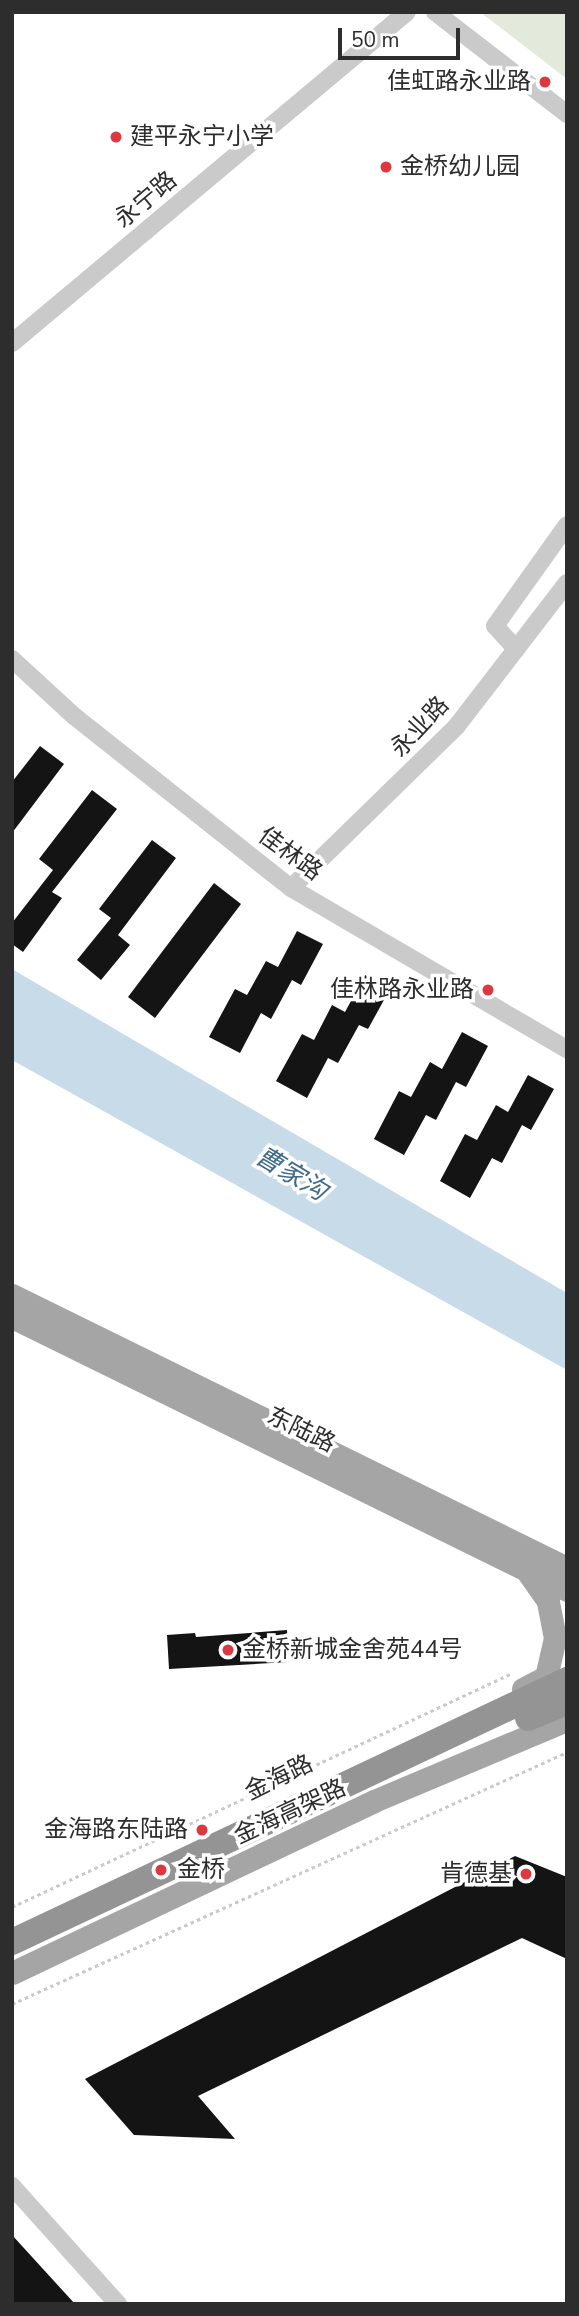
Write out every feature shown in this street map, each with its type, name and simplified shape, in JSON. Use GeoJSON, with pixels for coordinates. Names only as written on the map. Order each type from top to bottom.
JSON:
{"type":"FeatureCollection","features":[{"type":"Feature","properties":{"kind":"highway","name":"金海高架路"},"geometry":{"type":"LineString","coordinates":[[12,1942],[567,1680]]}},
{"type":"Feature","properties":{"kind":"highway","name":"金海高架路"},"geometry":{"type":"LineString","coordinates":[[12,1958],[567,1701]]}},
{"type":"Feature","properties":{"kind":"main road","name":"东陆路"},"geometry":{"type":"LineString","coordinates":[[12,1295],[567,1568]]}},
{"type":"Feature","properties":{"kind":"main road","name":"东陆路"},"geometry":{"type":"LineString","coordinates":[[12,1317],[567,1590]]}},
{"type":"Feature","properties":{"kind":"main road"},"geometry":{"type":"LineString","coordinates":[[517,1682],[546,1677],[555,1638],[548,1601],[526,1569]]}},
{"type":"Feature","properties":{"kind":"main road","name":"金海路"},"geometry":{"type":"LineString","coordinates":[[12,1932],[517,1682],[567,1669]]}},
{"type":"Feature","properties":{"kind":"main road"},"geometry":{"type":"LineString","coordinates":[[12,1973],[374,1801],[567,1720]]}},
{"type":"Feature","properties":{"kind":"street","name":"永宁路"},"geometry":{"type":"LineString","coordinates":[[12,343],[407,12]]}},
{"type":"Feature","properties":{"kind":"street"},"geometry":{"type":"LineString","coordinates":[[435,12],[567,114]]}},
{"type":"Feature","properties":{"kind":"street"},"geometry":{"type":"LineString","coordinates":[[516,649],[495,626],[567,525]]}},
{"type":"Feature","properties":{"kind":"street","name":"永业路"},"geometry":{"type":"LineString","coordinates":[[291,888],[439,746],[567,583]]}},
{"type":"Feature","properties":{"kind":"street","name":"佳林路"},"geometry":{"type":"LineString","coordinates":[[12,659],[74,716],[291,888],[567,1049]]}},
{"type":"Feature","properties":{"kind":"street"},"geometry":{"type":"LineString","coordinates":[[12,2186],[118,2304]]}},
{"type":"Feature","properties":{"kind":"path"},"geometry":{"type":"LineString","coordinates":[[12,1907],[517,1682]]}},
{"type":"Feature","properties":{"kind":"path"},"geometry":{"type":"LineString","coordinates":[[12,2004],[567,1752]]}},
{"type":"Feature","properties":{"kind":"green space"},"geometry":{"type":"Polygon","coordinates":[[[480,12],[567,12],[567,79],[480,12]]]}},
{"type":"Feature","properties":{"kind":"water","name":"曹家沟"},"geometry":{"type":"Polygon","coordinates":[[[12,969],[567,1293],[567,1370],[12,1060],[12,969]]]}},
{"type":"Feature","properties":{"kind":"building"},"geometry":{"type":"Polygon","coordinates":[[[40,746],[64,764],[12,833],[12,782],[40,746]]]}},
{"type":"Feature","properties":{"kind":"building"},"geometry":{"type":"Polygon","coordinates":[[[92,790],[117,809],[52,892],[62,898],[23,952],[12,944],[12,923],[53,870],[39,859],[92,790]]]}},
{"type":"Feature","properties":{"kind":"building"},"geometry":{"type":"Polygon","coordinates":[[[152,840],[176,858],[118,935],[130,945],[101,980],[77,960],[111,918],[99,909],[152,840]]]}},
{"type":"Feature","properties":{"kind":"building"},"geometry":{"type":"Polygon","coordinates":[[[214,883],[241,904],[155,1018],[128,997],[214,883]]]}},
{"type":"Feature","properties":{"kind":"building"},"geometry":{"type":"Polygon","coordinates":[[[297,931],[323,944],[301,985],[292,980],[271,1019],[261,1013],[240,1053],[209,1037],[235,989],[247,995],[266,961],[278,967],[297,931]]]}},
{"type":"Feature","properties":{"kind":"building"},"geometry":{"type":"Polygon","coordinates":[[[365,975],[390,989],[368,1029],[359,1025],[338,1063],[328,1058],[307,1098],[276,1081],[302,1034],[314,1040],[332,1005],[345,1012],[365,975]]]}},
{"type":"Feature","properties":{"kind":"building"},"geometry":{"type":"Polygon","coordinates":[[[462,1032],[488,1046],[466,1087],[456,1082],[436,1120],[426,1115],[404,1155],[374,1139],[399,1091],[411,1097],[430,1062],[442,1069],[462,1032]]]}},
{"type":"Feature","properties":{"kind":"building"},"geometry":{"type":"Polygon","coordinates":[[[528,1075],[554,1089],[531,1130],[522,1125],[502,1163],[492,1158],[470,1198],[440,1181],[465,1134],[477,1140],[496,1105],[508,1112],[528,1075]]]}},
{"type":"Feature","properties":{"kind":"building","name":"金桥新城金舍苑44号"},"geometry":{"type":"Polygon","coordinates":[[[287,1630],[289,1662],[169,1669],[167,1635],[195,1633],[196,1637],[287,1630]]]}},
{"type":"Feature","properties":{"kind":"building"},"geometry":{"type":"Polygon","coordinates":[[[515,1856],[567,1877],[567,1959],[522,1938],[198,2096],[235,2139],[134,2135],[85,2079],[515,1856]]]}},
{"type":"Feature","properties":{"kind":"building"},"geometry":{"type":"Polygon","coordinates":[[[12,2235],[75,2304],[12,2304],[12,2235]]]}},
{"type":"Feature","properties":{"kind":"place","name":"佳虹路永业路"},"geometry":{"type":"Point","coordinates":[545,82]}},
{"type":"Feature","properties":{"kind":"place","name":"建平永宁小学"},"geometry":{"type":"Point","coordinates":[116,137]}},
{"type":"Feature","properties":{"kind":"place","name":"金桥幼儿园"},"geometry":{"type":"Point","coordinates":[386,167]}},
{"type":"Feature","properties":{"kind":"place","name":"佳林路永业路"},"geometry":{"type":"Point","coordinates":[488,990]}},
{"type":"Feature","properties":{"kind":"place","name":"金桥新城金舍苑44号"},"geometry":{"type":"Point","coordinates":[228,1650]}},
{"type":"Feature","properties":{"kind":"place","name":"金海路东陆路"},"geometry":{"type":"Point","coordinates":[202,1830]}},
{"type":"Feature","properties":{"kind":"place","name":"金桥"},"geometry":{"type":"Point","coordinates":[161,1870]}},
{"type":"Feature","properties":{"kind":"place","name":"肯德基"},"geometry":{"type":"Point","coordinates":[526,1874]}}]}
